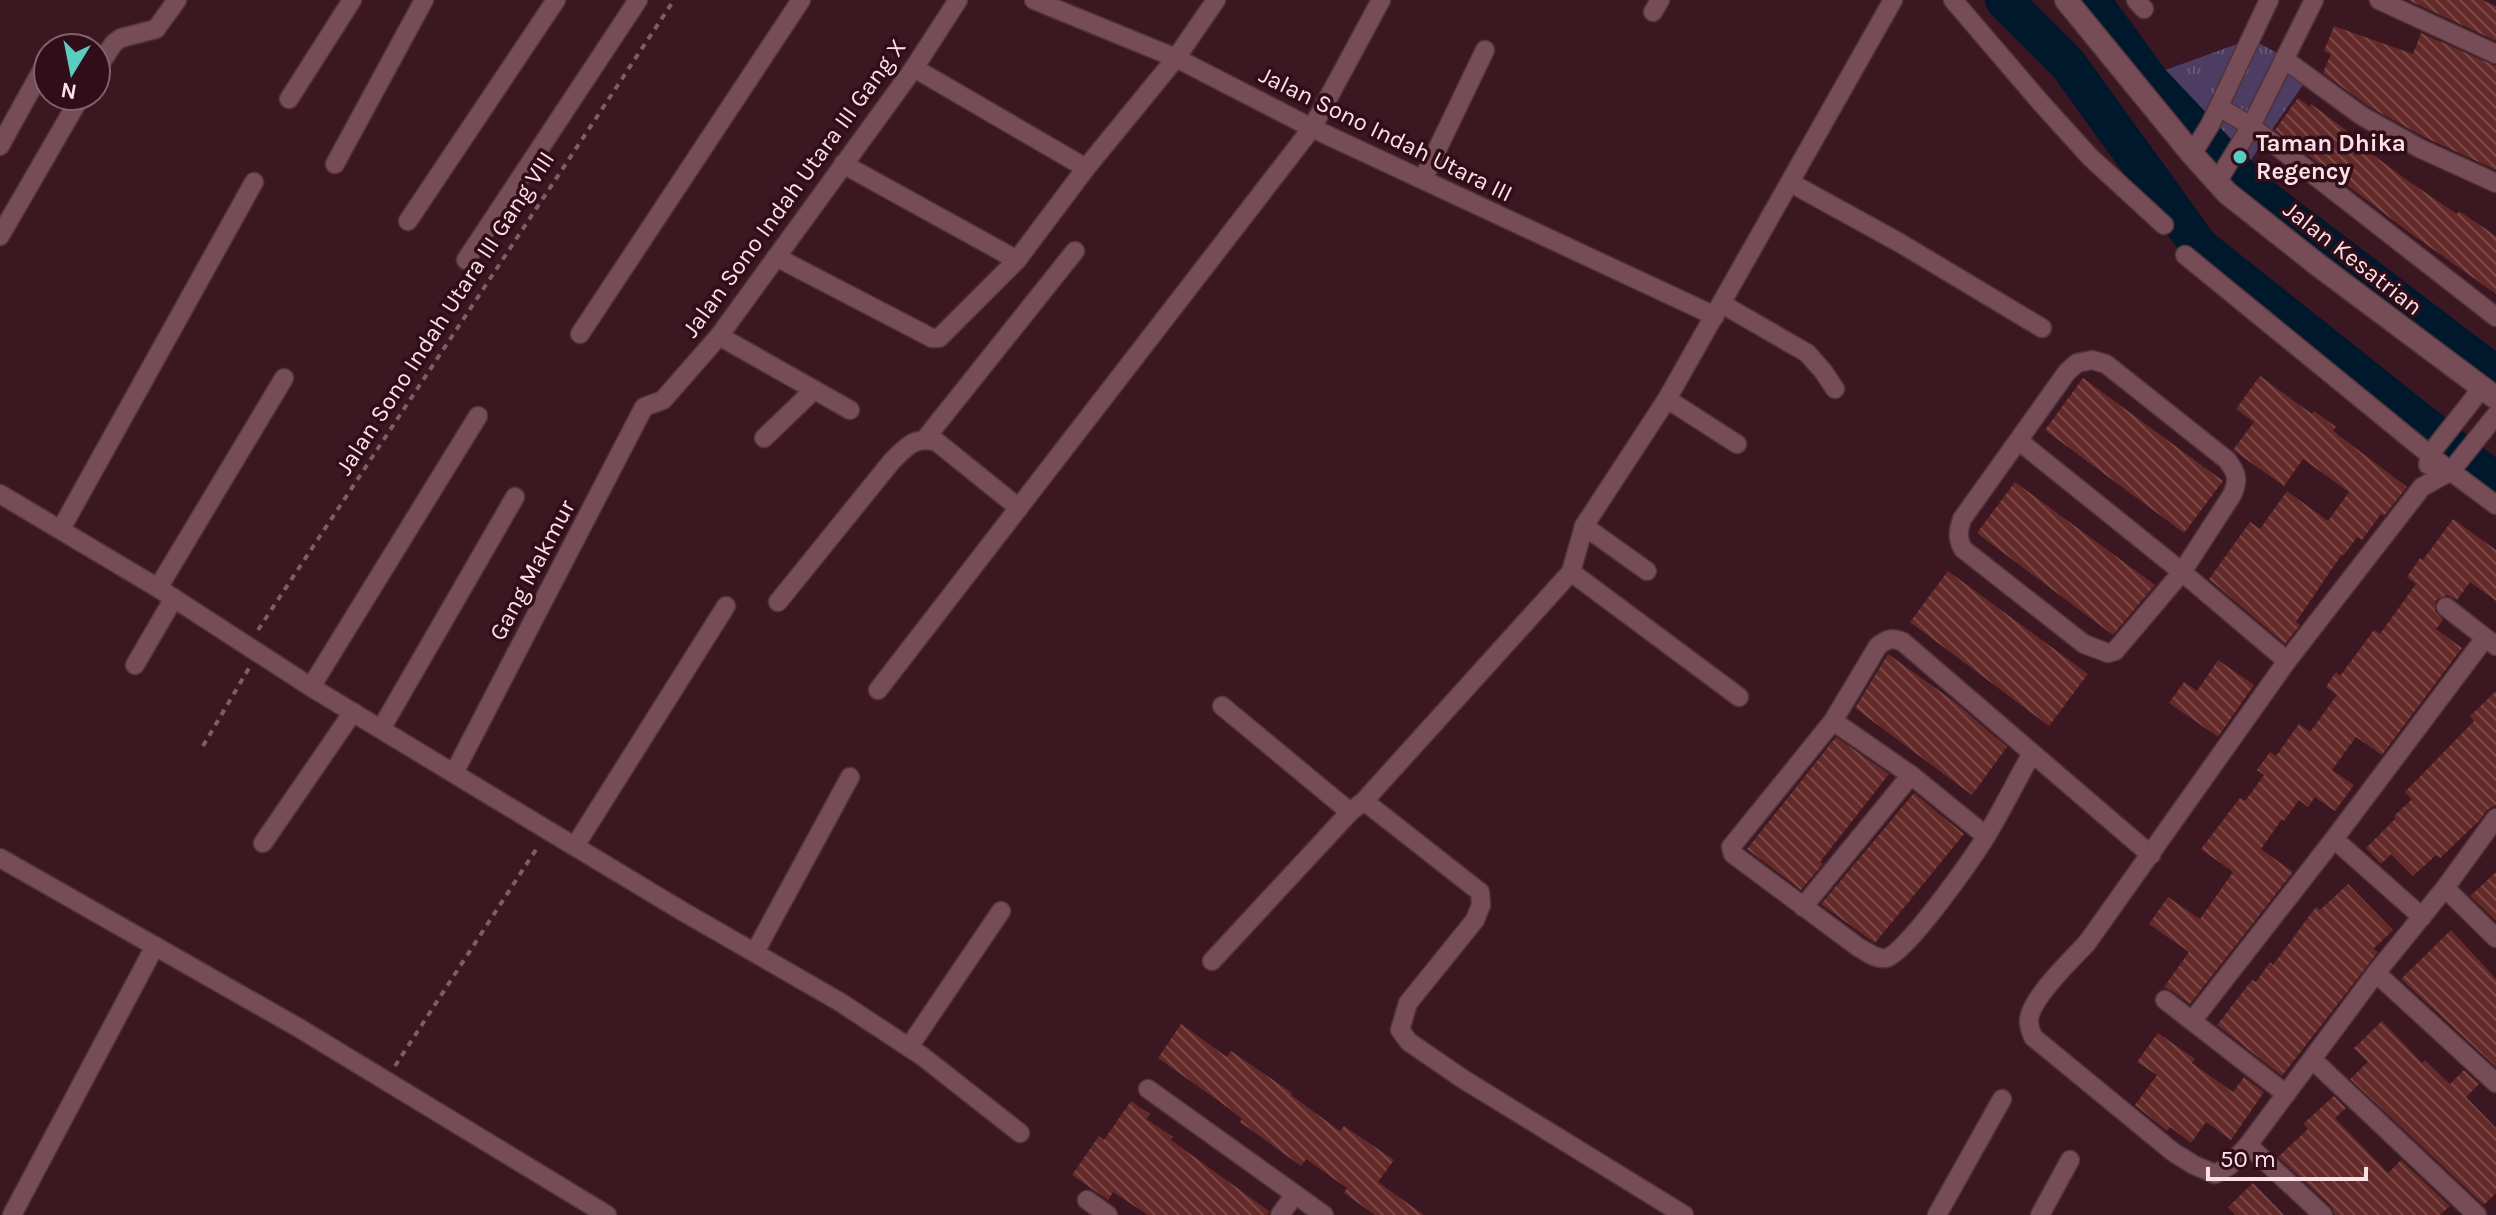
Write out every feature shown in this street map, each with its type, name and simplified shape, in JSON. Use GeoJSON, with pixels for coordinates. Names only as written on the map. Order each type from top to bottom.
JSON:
{"type":"FeatureCollection","features":[{"type":"Feature","properties":{"kind":"street"},"geometry":{"type":"LineString","coordinates":[[112,48],[126,35],[156,29],[177,0]]}},
{"type":"Feature","properties":{"kind":"street"},"geometry":{"type":"LineString","coordinates":[[289,99],[352,0]]}},
{"type":"Feature","properties":{"kind":"street"},"geometry":{"type":"LineString","coordinates":[[335,164],[424,0]]}},
{"type":"Feature","properties":{"kind":"street"},"geometry":{"type":"LineString","coordinates":[[408,221],[556,0]]}},
{"type":"Feature","properties":{"kind":"street"},"geometry":{"type":"LineString","coordinates":[[466,260],[638,0]]}},
{"type":"Feature","properties":{"kind":"street"},"geometry":{"type":"LineString","coordinates":[[580,334],[801,0]]}},
{"type":"Feature","properties":{"kind":"street","name":"Jalan Sono Indah Utara III Gang X"},"geometry":{"type":"LineString","coordinates":[[663,400],[719,336],[914,68],[958,0]]}},
{"type":"Feature","properties":{"kind":"street","name":"Jalan Sono Indah Utara III"},"geometry":{"type":"LineString","coordinates":[[1034,0],[1075,7],[1312,128],[1719,310],[1807,353],[1835,389]]}},
{"type":"Feature","properties":{"kind":"street"},"geometry":{"type":"LineString","coordinates":[[776,257],[932,338],[939,338],[1017,260],[1086,168],[1176,58],[1216,0]]}},
{"type":"Feature","properties":{"kind":"street"},"geometry":{"type":"LineString","coordinates":[[878,690],[1312,128],[1381,0]]}},
{"type":"Feature","properties":{"kind":"street"},"geometry":{"type":"LineString","coordinates":[[1212,961],[1571,572],[1584,526],[1667,399],[1893,0]]}},
{"type":"Feature","properties":{"kind":"street"},"geometry":{"type":"LineString","coordinates":[[1953,0],[2090,157],[2164,225]]}},
{"type":"Feature","properties":{"kind":"street","name":"Jalan Kesatrian"},"geometry":{"type":"LineString","coordinates":[[2066,0],[2221,176],[2318,265],[2483,396]]}},
{"type":"Feature","properties":{"kind":"street"},"geometry":{"type":"LineString","coordinates":[[2195,150],[2219,107],[2269,0]]}},
{"type":"Feature","properties":{"kind":"street"},"geometry":{"type":"LineString","coordinates":[[2221,176],[2251,126],[2314,0]]}},
{"type":"Feature","properties":{"kind":"street"},"geometry":{"type":"LineString","coordinates":[[2379,0],[2496,54]]}},
{"type":"Feature","properties":{"kind":"street"},"geometry":{"type":"LineString","coordinates":[[1423,179],[1485,50]]}},
{"type":"Feature","properties":{"kind":"street"},"geometry":{"type":"LineString","coordinates":[[2284,59],[2362,116],[2419,148],[2496,183]]}},
{"type":"Feature","properties":{"kind":"street"},"geometry":{"type":"LineString","coordinates":[[914,68],[1086,168]]}},
{"type":"Feature","properties":{"kind":"street"},"geometry":{"type":"LineString","coordinates":[[0,146],[32,88]]}},
{"type":"Feature","properties":{"kind":"street"},"geometry":{"type":"LineString","coordinates":[[2219,107],[2251,126],[2496,317]]}},
{"type":"Feature","properties":{"kind":"street"},"geometry":{"type":"LineString","coordinates":[[0,236],[72,112]]}},
{"type":"Feature","properties":{"kind":"street"},"geometry":{"type":"LineString","coordinates":[[843,164],[1017,260]]}},
{"type":"Feature","properties":{"kind":"street"},"geometry":{"type":"LineString","coordinates":[[61,529],[254,182]]}},
{"type":"Feature","properties":{"kind":"street"},"geometry":{"type":"LineString","coordinates":[[1791,183],[1900,243],[2042,328]]}},
{"type":"Feature","properties":{"kind":"street"},"geometry":{"type":"LineString","coordinates":[[925,439],[1075,251]]}},
{"type":"Feature","properties":{"kind":"street"},"geometry":{"type":"LineString","coordinates":[[2185,255],[2436,448],[2496,505]]}},
{"type":"Feature","properties":{"kind":"street"},"geometry":{"type":"LineString","coordinates":[[719,336],[850,410]]}},
{"type":"Feature","properties":{"kind":"street"},"geometry":{"type":"LineString","coordinates":[[2092,360],[2106,364],[2227,460],[2235,470],[2238,482],[2232,495],[2182,572],[2115,651],[2108,653],[2084,644],[1963,549],[1958,531],[1962,519],[2067,372],[2077,363],[2092,360]]}},
{"type":"Feature","properties":{"kind":"street"},"geometry":{"type":"LineString","coordinates":[[158,588],[284,378]]}},
{"type":"Feature","properties":{"kind":"street"},"geometry":{"type":"LineString","coordinates":[[764,438],[814,390]]}},
{"type":"Feature","properties":{"kind":"street"},"geometry":{"type":"LineString","coordinates":[[2483,396],[2436,448],[2422,487],[2287,661],[2087,943],[2032,1008],[2028,1022],[2033,1037],[2173,1152],[2215,1174],[2229,1166],[2248,1145],[2496,818]]}},
{"type":"Feature","properties":{"kind":"street"},"geometry":{"type":"LineString","coordinates":[[1667,399],[1737,444]]}},
{"type":"Feature","properties":{"kind":"street","name":"Gang Makmur"},"geometry":{"type":"LineString","coordinates":[[454,773],[644,407],[663,400]]}},
{"type":"Feature","properties":{"kind":"street"},"geometry":{"type":"LineString","coordinates":[[311,687],[478,416]]}},
{"type":"Feature","properties":{"kind":"street"},"geometry":{"type":"LineString","coordinates":[[2422,487],[2457,465],[2496,416]]}},
{"type":"Feature","properties":{"kind":"street"},"geometry":{"type":"LineString","coordinates":[[778,602],[892,461],[912,441],[925,439],[937,442],[1019,508]]}},
{"type":"Feature","properties":{"kind":"street"},"geometry":{"type":"LineString","coordinates":[[2019,441],[2287,661]]}},
{"type":"Feature","properties":{"kind":"street"},"geometry":{"type":"LineString","coordinates":[[0,494],[158,588],[311,687],[682,911],[840,1002],[909,1047],[1020,1133]]}},
{"type":"Feature","properties":{"kind":"street"},"geometry":{"type":"LineString","coordinates":[[381,729],[515,497]]}},
{"type":"Feature","properties":{"kind":"street"},"geometry":{"type":"LineString","coordinates":[[1584,526],[1647,571]]}},
{"type":"Feature","properties":{"kind":"street"},"geometry":{"type":"LineString","coordinates":[[1571,572],[1739,697]]}},
{"type":"Feature","properties":{"kind":"street"},"geometry":{"type":"LineString","coordinates":[[135,665],[174,598]]}},
{"type":"Feature","properties":{"kind":"street"},"geometry":{"type":"LineString","coordinates":[[575,846],[726,606]]}},
{"type":"Feature","properties":{"kind":"street"},"geometry":{"type":"LineString","coordinates":[[2192,1021],[2491,642],[2446,607]]}},
{"type":"Feature","properties":{"kind":"street"},"geometry":{"type":"LineString","coordinates":[[2032,753],[1986,836],[1913,935],[1896,953],[1884,959],[1858,947],[1733,854],[1731,847],[1833,721],[1878,646],[1887,639],[1896,639],[1903,642],[2151,855]]}},
{"type":"Feature","properties":{"kind":"street"},"geometry":{"type":"LineString","coordinates":[[1222,706],[1357,807],[1480,892],[1481,905],[1475,920],[1408,1003],[1400,1030],[1409,1042],[1463,1079],[1684,1215]]}},
{"type":"Feature","properties":{"kind":"street"},"geometry":{"type":"LineString","coordinates":[[263,843],[353,712]]}},
{"type":"Feature","properties":{"kind":"street"},"geometry":{"type":"LineString","coordinates":[[1833,721],[1911,775],[1986,836]]}},
{"type":"Feature","properties":{"kind":"street"},"geometry":{"type":"LineString","coordinates":[[1803,907],[1911,775]]}},
{"type":"Feature","properties":{"kind":"street"},"geometry":{"type":"LineString","coordinates":[[755,952],[850,777]]}},
{"type":"Feature","properties":{"kind":"street"},"geometry":{"type":"LineString","coordinates":[[2334,839],[2422,917]]}},
{"type":"Feature","properties":{"kind":"street"},"geometry":{"type":"LineString","coordinates":[[0,858],[514,1156],[607,1215]]}},
{"type":"Feature","properties":{"kind":"street"},"geometry":{"type":"LineString","coordinates":[[2445,888],[2496,938]]}},
{"type":"Feature","properties":{"kind":"street"},"geometry":{"type":"LineString","coordinates":[[909,1047],[1001,911]]}},
{"type":"Feature","properties":{"kind":"street"},"geometry":{"type":"LineString","coordinates":[[12,1215],[155,946]]}},
{"type":"Feature","properties":{"kind":"street"},"geometry":{"type":"LineString","coordinates":[[2376,973],[2496,1083]]}},
{"type":"Feature","properties":{"kind":"street"},"geometry":{"type":"LineString","coordinates":[[2165,1000],[2286,1094]]}},
{"type":"Feature","properties":{"kind":"street"},"geometry":{"type":"LineString","coordinates":[[2313,1060],[2477,1215]]}},
{"type":"Feature","properties":{"kind":"street"},"geometry":{"type":"LineString","coordinates":[[1148,1089],[1301,1204],[1324,1215]]}},
{"type":"Feature","properties":{"kind":"street"},"geometry":{"type":"LineString","coordinates":[[1937,1215],[2002,1099]]}},
{"type":"Feature","properties":{"kind":"street"},"geometry":{"type":"LineString","coordinates":[[2248,1145],[2323,1215]]}},
{"type":"Feature","properties":{"kind":"street"},"geometry":{"type":"LineString","coordinates":[[2040,1215],[2070,1160]]}},
{"type":"Feature","properties":{"kind":"street"},"geometry":{"type":"LineString","coordinates":[[1087,1200],[1108,1215]]}},
{"type":"Feature","properties":{"kind":"street"},"geometry":{"type":"LineString","coordinates":[[1280,1215],[1301,1204]]}},
{"type":"Feature","properties":{"kind":"path","name":"Jalan Sono Indah Utara III Gang VIII"},"geometry":{"type":"LineString","coordinates":[[203,746],[253,649],[674,0]]}},
{"type":"Feature","properties":{"kind":"path"},"geometry":{"type":"LineString","coordinates":[[385,1081],[549,830]]}},
{"type":"Feature","properties":{"kind":"green space"},"geometry":{"type":"Polygon","coordinates":[[[2251,39],[2310,75],[2229,191],[2135,81],[2251,39]]]}},
{"type":"Feature","properties":{"kind":"building"},"geometry":{"type":"Polygon","coordinates":[[[2408,0],[2482,0],[2496,6],[2496,41],[2408,0]]]}},
{"type":"Feature","properties":{"kind":"building"},"geometry":{"type":"Polygon","coordinates":[[[2334,26],[2413,54],[2421,33],[2496,66],[2496,170],[2424,137],[2368,106],[2323,73],[2331,54],[2324,51],[2334,26]]]}},
{"type":"Feature","properties":{"kind":"building"},"geometry":{"type":"Polygon","coordinates":[[[2298,98],[2310,107],[2311,104],[2366,145],[2364,148],[2404,178],[2496,236],[2496,294],[2275,130],[2298,98]]]}},
{"type":"Feature","properties":{"kind":"building"},"geometry":{"type":"Polygon","coordinates":[[[2260,376],[2312,414],[2314,411],[2336,427],[2333,431],[2407,487],[2362,540],[2357,537],[2342,554],[2296,622],[2300,625],[2285,644],[2209,579],[2250,522],[2260,529],[2287,491],[2328,521],[2349,492],[2303,459],[2284,486],[2233,450],[2254,422],[2236,409],[2260,376]]]}},
{"type":"Feature","properties":{"kind":"building"},"geometry":{"type":"Polygon","coordinates":[[[2083,378],[2223,481],[2184,533],[2045,430],[2083,378]]]}},
{"type":"Feature","properties":{"kind":"building"},"geometry":{"type":"Polygon","coordinates":[[[2015,482],[2155,585],[2113,635],[1977,533],[2015,482]]]}},
{"type":"Feature","properties":{"kind":"building"},"geometry":{"type":"Polygon","coordinates":[[[2453,519],[2496,550],[2496,601],[2470,582],[2457,600],[2447,595],[2436,600],[2435,611],[2443,620],[2436,629],[2462,648],[2382,755],[2356,737],[2332,770],[2354,785],[2335,811],[2315,797],[2308,807],[2299,800],[2284,821],[2282,819],[2261,849],[2293,872],[2190,1004],[2164,987],[2189,952],[2149,924],[2168,897],[2200,919],[2233,872],[2201,849],[2240,798],[2245,801],[2264,775],[2257,770],[2270,752],[2276,756],[2299,724],[2310,732],[2337,695],[2326,687],[2336,672],[2340,676],[2374,630],[2380,634],[2416,584],[2407,577],[2453,519]]]}},
{"type":"Feature","properties":{"kind":"building"},"geometry":{"type":"Polygon","coordinates":[[[1948,571],[2088,674],[2049,726],[1910,622],[1948,571]]]}},
{"type":"Feature","properties":{"kind":"building"},"geometry":{"type":"Polygon","coordinates":[[[1888,654],[1955,702],[2007,747],[1972,795],[1855,708],[1888,654]]]}},
{"type":"Feature","properties":{"kind":"building"},"geometry":{"type":"Polygon","coordinates":[[[2218,660],[2254,685],[2218,737],[2169,703],[2184,682],[2197,691],[2218,660]]]}},
{"type":"Feature","properties":{"kind":"building"},"geometry":{"type":"Polygon","coordinates":[[[2496,691],[2496,805],[2487,810],[2440,858],[2436,855],[2413,876],[2391,854],[2381,864],[2366,848],[2412,799],[2405,792],[2474,721],[2470,716],[2496,691]]]}},
{"type":"Feature","properties":{"kind":"building"},"geometry":{"type":"Polygon","coordinates":[[[1836,737],[1889,774],[1801,890],[1747,849],[1836,737]]]}},
{"type":"Feature","properties":{"kind":"building"},"geometry":{"type":"Polygon","coordinates":[[[1914,793],[1964,834],[1875,943],[1821,904],[1914,793]]]}},
{"type":"Feature","properties":{"kind":"building"},"geometry":{"type":"Polygon","coordinates":[[[2496,872],[2496,921],[2470,896],[2496,872]]]}},
{"type":"Feature","properties":{"kind":"building"},"geometry":{"type":"Polygon","coordinates":[[[2348,884],[2393,930],[2373,949],[2378,952],[2282,1076],[2217,1025],[2252,980],[2256,982],[2270,962],[2273,965],[2316,907],[2320,910],[2348,884]]]}},
{"type":"Feature","properties":{"kind":"building"},"geometry":{"type":"Polygon","coordinates":[[[2451,930],[2496,979],[2496,1067],[2401,979],[2451,930]]]}},
{"type":"Feature","properties":{"kind":"building"},"geometry":{"type":"Polygon","coordinates":[[[2382,1021],[2422,1063],[2425,1060],[2450,1084],[2464,1070],[2479,1084],[2466,1097],[2496,1128],[2496,1193],[2484,1205],[2350,1079],[2368,1062],[2354,1048],[2382,1021]]]}},
{"type":"Feature","properties":{"kind":"building"},"geometry":{"type":"Polygon","coordinates":[[[1181,1024],[1227,1057],[1231,1051],[1340,1131],[1344,1126],[1394,1160],[1378,1182],[1424,1215],[1375,1215],[1344,1193],[1347,1188],[1306,1159],[1301,1166],[1240,1122],[1242,1119],[1227,1107],[1158,1058],[1181,1024]]]}},
{"type":"Feature","properties":{"kind":"building"},"geometry":{"type":"Polygon","coordinates":[[[2158,1033],[2195,1059],[2192,1063],[2233,1092],[2244,1077],[2264,1092],[2231,1140],[2206,1122],[2191,1143],[2170,1127],[2167,1131],[2135,1105],[2157,1075],[2137,1062],[2158,1033]]]}},
{"type":"Feature","properties":{"kind":"building"},"geometry":{"type":"Polygon","coordinates":[[[2334,1096],[2346,1108],[2335,1118],[2388,1173],[2401,1160],[2450,1206],[2440,1215],[2335,1215],[2331,1206],[2278,1157],[2308,1129],[2303,1124],[2334,1096]]]}},
{"type":"Feature","properties":{"kind":"building"},"geometry":{"type":"Polygon","coordinates":[[[1131,1101],[1150,1114],[1146,1119],[1173,1137],[1171,1140],[1269,1211],[1268,1215],[1148,1215],[1113,1192],[1108,1200],[1072,1175],[1099,1136],[1104,1140],[1131,1101]]]}},
{"type":"Feature","properties":{"kind":"building"},"geometry":{"type":"Polygon","coordinates":[[[2253,1183],[2284,1215],[2236,1215],[2228,1207],[2253,1183]]]}},
{"type":"Feature","properties":{"kind":"waterway"},"geometry":{"type":"LineString","coordinates":[[2004,0],[2068,64],[2200,247],[2496,482]]}},
{"type":"Feature","properties":{"kind":"waterway"},"geometry":{"type":"LineString","coordinates":[[2091,0],[2151,82],[2254,191],[2496,375]]}},
{"type":"Feature","properties":{"kind":"place","name":"Taman Dhika Regency"},"geometry":{"type":"Point","coordinates":[2240,157]}}]}
